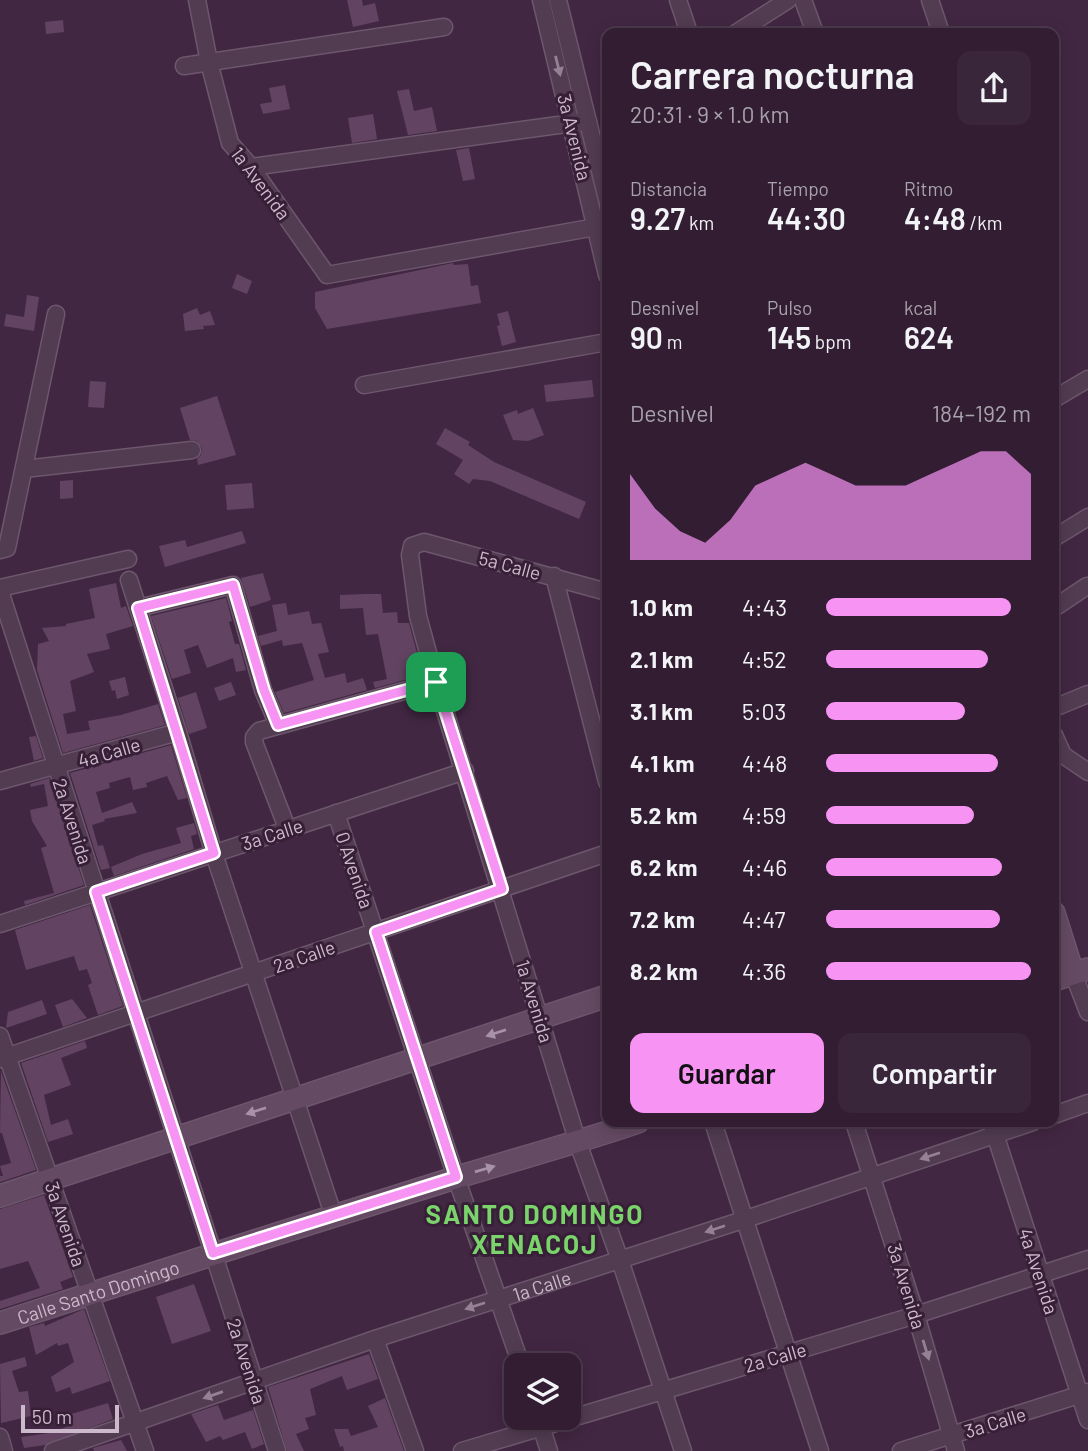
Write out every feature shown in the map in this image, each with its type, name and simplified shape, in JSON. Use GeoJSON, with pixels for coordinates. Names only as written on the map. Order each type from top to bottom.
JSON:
{"type":"FeatureCollection","features":[{"type":"Feature","properties":{"kind":"main road"},"geometry":{"type":"LineString","coordinates":[[1059,929],[1072,974]]}},
{"type":"Feature","properties":{"kind":"main road"},"geometry":{"type":"LineString","coordinates":[[0,1196],[602,998]]}},
{"type":"Feature","properties":{"kind":"main road","name":"Calle Santo Domingo"},"geometry":{"type":"LineString","coordinates":[[0,1323],[213,1253],[624,1127]]}},
{"type":"Feature","properties":{"kind":"street","name":"1a Avenida"},"geometry":{"type":"LineString","coordinates":[[197,0],[209,62],[230,143],[251,167],[327,275],[596,227]]}},
{"type":"Feature","properties":{"kind":"street","name":"3a Avenida"},"geometry":{"type":"LineString","coordinates":[[541,0],[580,122],[601,146]]}},
{"type":"Feature","properties":{"kind":"street","name":"3a Avenida"},"geometry":{"type":"LineString","coordinates":[[558,0],[602,253]]}},
{"type":"Feature","properties":{"kind":"street"},"geometry":{"type":"LineString","coordinates":[[678,0],[687,28]]}},
{"type":"Feature","properties":{"kind":"street"},"geometry":{"type":"LineString","coordinates":[[744,28],[788,0]]}},
{"type":"Feature","properties":{"kind":"street"},"geometry":{"type":"LineString","coordinates":[[803,0],[813,28]]}},
{"type":"Feature","properties":{"kind":"street"},"geometry":{"type":"LineString","coordinates":[[930,0],[939,28]]}},
{"type":"Feature","properties":{"kind":"street"},"geometry":{"type":"LineString","coordinates":[[184,66],[444,27]]}},
{"type":"Feature","properties":{"kind":"street"},"geometry":{"type":"LineString","coordinates":[[251,167],[580,122]]}},
{"type":"Feature","properties":{"kind":"street"},"geometry":{"type":"LineString","coordinates":[[0,550],[7,548],[56,314]]}},
{"type":"Feature","properties":{"kind":"street"},"geometry":{"type":"LineString","coordinates":[[364,385],[602,343]]}},
{"type":"Feature","properties":{"kind":"street"},"geometry":{"type":"LineString","coordinates":[[1059,396],[1088,379]]}},
{"type":"Feature","properties":{"kind":"street"},"geometry":{"type":"LineString","coordinates":[[24,469],[192,450]]}},
{"type":"Feature","properties":{"kind":"street"},"geometry":{"type":"LineString","coordinates":[[1059,535],[1088,517]]}},
{"type":"Feature","properties":{"kind":"street","name":"5a Calle"},"geometry":{"type":"LineString","coordinates":[[412,546],[424,542],[602,590]]}},
{"type":"Feature","properties":{"kind":"street","name":"1a Avenida"},"geometry":{"type":"LineString","coordinates":[[412,546],[410,555],[418,616],[436,682],[502,889],[578,1143],[683,1451]]}},
{"type":"Feature","properties":{"kind":"street"},"geometry":{"type":"LineString","coordinates":[[0,590],[128,559]]}},
{"type":"Feature","properties":{"kind":"street"},"geometry":{"type":"LineString","coordinates":[[554,576],[602,763]]}},
{"type":"Feature","properties":{"kind":"street"},"geometry":{"type":"LineString","coordinates":[[129,580],[214,853],[334,1217]]}},
{"type":"Feature","properties":{"kind":"street"},"geometry":{"type":"LineString","coordinates":[[138,608],[233,585],[264,690],[278,725]]}},
{"type":"Feature","properties":{"kind":"street"},"geometry":{"type":"LineString","coordinates":[[1059,605],[1087,586]]}},
{"type":"Feature","properties":{"kind":"street","name":"2a Avenida"},"geometry":{"type":"LineString","coordinates":[[0,590],[4,620],[56,767],[277,1451]]}},
{"type":"Feature","properties":{"kind":"street"},"geometry":{"type":"LineString","coordinates":[[287,828],[254,737],[259,731],[436,682]]}},
{"type":"Feature","properties":{"kind":"street"},"geometry":{"type":"LineString","coordinates":[[1059,706],[1088,694]]}},
{"type":"Feature","properties":{"kind":"street","name":"4a Calle"},"geometry":{"type":"LineString","coordinates":[[0,781],[178,732]]}},
{"type":"Feature","properties":{"kind":"street"},"geometry":{"type":"LineString","coordinates":[[1059,746],[1063,755],[1088,772]]}},
{"type":"Feature","properties":{"kind":"street","name":"3a Calle"},"geometry":{"type":"LineString","coordinates":[[0,924],[465,771]]}},
{"type":"Feature","properties":{"kind":"street","name":"0 Avenida"},"geometry":{"type":"LineString","coordinates":[[336,813],[456,1177],[518,1353]]}},
{"type":"Feature","properties":{"kind":"street","name":"2a Calle"},"geometry":{"type":"LineString","coordinates":[[4,1058],[602,855]]}},
{"type":"Feature","properties":{"kind":"street"},"geometry":{"type":"LineString","coordinates":[[1072,974],[1088,1012]]}},
{"type":"Feature","properties":{"kind":"street","name":"3a Avenida"},"geometry":{"type":"LineString","coordinates":[[0,1036],[4,1058],[51,1179],[145,1451]]}},
{"type":"Feature","properties":{"kind":"street"},"geometry":{"type":"LineString","coordinates":[[1059,1113],[1088,1103]]}},
{"type":"Feature","properties":{"kind":"street"},"geometry":{"type":"LineString","coordinates":[[715,1127],[820,1451]]}},
{"type":"Feature","properties":{"kind":"street","name":"3a Avenida"},"geometry":{"type":"LineString","coordinates":[[856,1127],[954,1443]]}},
{"type":"Feature","properties":{"kind":"street","name":"1a Calle"},"geometry":{"type":"LineString","coordinates":[[52,1451],[375,1339],[746,1219],[872,1175],[993,1128]]}},
{"type":"Feature","properties":{"kind":"street","name":"4a Avenida"},"geometry":{"type":"LineString","coordinates":[[993,1128],[1041,1275],[1084,1394],[1088,1420]]}},
{"type":"Feature","properties":{"kind":"street","name":"2a Calle"},"geometry":{"type":"LineString","coordinates":[[581,1411],[663,1390],[916,1315],[1088,1259]]}},
{"type":"Feature","properties":{"kind":"street"},"geometry":{"type":"LineString","coordinates":[[375,1339],[415,1451]]}},
{"type":"Feature","properties":{"kind":"street","name":"3a Calle"},"geometry":{"type":"LineString","coordinates":[[901,1451],[954,1443],[1084,1394]]}},
{"type":"Feature","properties":{"kind":"street","name":"2a Calle"},"geometry":{"type":"LineString","coordinates":[[461,1451],[518,1430]]}},
{"type":"Feature","properties":{"kind":"street"},"geometry":{"type":"LineString","coordinates":[[542,1430],[549,1451]]}},
{"type":"Feature","properties":{"kind":"street"},"geometry":{"type":"LineString","coordinates":[[0,1437],[4,1451]]}},
{"type":"Feature","properties":{"kind":"building"},"geometry":{"type":"Polygon","coordinates":[[[347,0],[362,0],[363,6],[375,3],[379,21],[353,27],[347,0]]]}},
{"type":"Feature","properties":{"kind":"building"},"geometry":{"type":"Polygon","coordinates":[[[63,20],[64,32],[46,34],[45,22],[63,20]]]}},
{"type":"Feature","properties":{"kind":"building"},"geometry":{"type":"Polygon","coordinates":[[[285,85],[290,109],[263,114],[260,104],[272,102],[269,88],[285,85]]]}},
{"type":"Feature","properties":{"kind":"building"},"geometry":{"type":"Polygon","coordinates":[[[409,89],[414,111],[432,107],[437,131],[408,135],[397,91],[409,89]]]}},
{"type":"Feature","properties":{"kind":"building"},"geometry":{"type":"Polygon","coordinates":[[[373,114],[377,139],[352,143],[348,118],[373,114]]]}},
{"type":"Feature","properties":{"kind":"building"},"geometry":{"type":"Polygon","coordinates":[[[469,148],[475,179],[463,181],[456,150],[469,148]]]}},
{"type":"Feature","properties":{"kind":"building"},"geometry":{"type":"Polygon","coordinates":[[[453,263],[468,264],[471,286],[478,285],[481,303],[327,329],[315,308],[315,292],[453,263]]]}},
{"type":"Feature","properties":{"kind":"building"},"geometry":{"type":"Polygon","coordinates":[[[237,274],[252,281],[247,294],[232,288],[237,274]]]}},
{"type":"Feature","properties":{"kind":"building"},"geometry":{"type":"Polygon","coordinates":[[[27,295],[39,297],[34,331],[4,326],[6,314],[24,317],[27,295]]]}},
{"type":"Feature","properties":{"kind":"building"},"geometry":{"type":"Polygon","coordinates":[[[197,308],[200,315],[210,311],[215,325],[185,331],[183,314],[197,308]]]}},
{"type":"Feature","properties":{"kind":"building"},"geometry":{"type":"Polygon","coordinates":[[[508,311],[516,342],[502,346],[497,314],[508,311]]]}},
{"type":"Feature","properties":{"kind":"building"},"geometry":{"type":"Polygon","coordinates":[[[592,380],[594,397],[546,402],[544,385],[592,380]]]}},
{"type":"Feature","properties":{"kind":"building"},"geometry":{"type":"Polygon","coordinates":[[[90,381],[106,382],[104,408],[88,407],[90,381]]]}},
{"type":"Feature","properties":{"kind":"building"},"geometry":{"type":"Polygon","coordinates":[[[217,396],[236,455],[198,465],[197,459],[202,448],[197,441],[190,440],[180,408],[217,396]]]}},
{"type":"Feature","properties":{"kind":"building"},"geometry":{"type":"Polygon","coordinates":[[[533,408],[544,435],[528,441],[513,440],[503,415],[517,410],[518,414],[533,408]]]}},
{"type":"Feature","properties":{"kind":"building"},"geometry":{"type":"Polygon","coordinates":[[[445,428],[470,442],[468,445],[494,462],[586,502],[579,519],[490,481],[473,479],[469,484],[454,474],[463,460],[436,444],[445,428]]]}},
{"type":"Feature","properties":{"kind":"building"},"geometry":{"type":"Polygon","coordinates":[[[73,480],[73,498],[60,499],[60,481],[73,480]]]}},
{"type":"Feature","properties":{"kind":"building"},"geometry":{"type":"Polygon","coordinates":[[[252,483],[254,508],[227,510],[225,485],[252,483]]]}},
{"type":"Feature","properties":{"kind":"building"},"geometry":{"type":"Polygon","coordinates":[[[242,531],[246,543],[165,567],[159,546],[185,540],[187,547],[242,531]]]}},
{"type":"Feature","properties":{"kind":"building"},"geometry":{"type":"Polygon","coordinates":[[[263,573],[271,600],[250,607],[241,578],[263,573]]]}},
{"type":"Feature","properties":{"kind":"building"},"geometry":{"type":"Polygon","coordinates":[[[116,583],[121,608],[126,606],[133,626],[106,634],[110,649],[87,654],[94,672],[70,681],[76,711],[63,714],[67,734],[90,730],[88,721],[158,704],[165,725],[63,753],[37,670],[38,644],[49,641],[42,628],[66,626],[95,618],[89,589],[116,583]]]}},
{"type":"Feature","properties":{"kind":"building"},"geometry":{"type":"Polygon","coordinates":[[[381,594],[383,613],[397,612],[398,623],[409,623],[423,675],[375,688],[373,682],[387,679],[378,634],[366,635],[363,608],[340,609],[340,595],[381,594]]]}},
{"type":"Feature","properties":{"kind":"building"},"geometry":{"type":"Polygon","coordinates":[[[226,598],[235,644],[239,644],[246,670],[236,672],[233,658],[207,668],[198,645],[184,650],[191,673],[172,679],[151,616],[226,598]]]}},
{"type":"Feature","properties":{"kind":"building"},"geometry":{"type":"Polygon","coordinates":[[[286,603],[288,615],[309,611],[312,624],[321,623],[329,652],[318,654],[325,678],[345,673],[347,683],[363,678],[367,690],[284,713],[275,692],[314,680],[302,643],[283,646],[282,640],[261,646],[258,636],[277,631],[272,605],[286,603]]]}},
{"type":"Feature","properties":{"kind":"building"},"geometry":{"type":"Polygon","coordinates":[[[125,677],[129,695],[117,699],[109,681],[125,677]]]}},
{"type":"Feature","properties":{"kind":"building"},"geometry":{"type":"Polygon","coordinates":[[[231,682],[236,695],[219,701],[214,688],[231,682]]]}},
{"type":"Feature","properties":{"kind":"building"},"geometry":{"type":"Polygon","coordinates":[[[196,692],[207,728],[189,734],[178,698],[196,692]]]}},
{"type":"Feature","properties":{"kind":"building"},"geometry":{"type":"Polygon","coordinates":[[[36,736],[43,758],[34,761],[29,737],[36,736]]]}},
{"type":"Feature","properties":{"kind":"building"},"geometry":{"type":"Polygon","coordinates":[[[171,745],[187,798],[178,800],[167,776],[146,783],[147,787],[133,790],[130,777],[109,783],[110,788],[96,792],[102,813],[132,802],[137,813],[104,819],[105,821],[92,825],[98,846],[103,845],[110,868],[101,870],[70,773],[171,745]]]}},
{"type":"Feature","properties":{"kind":"building"},"geometry":{"type":"Polygon","coordinates":[[[49,778],[84,885],[25,905],[24,901],[54,893],[41,848],[47,846],[32,821],[30,810],[48,806],[44,784],[31,787],[30,784],[49,778]]]}},
{"type":"Feature","properties":{"kind":"building"},"geometry":{"type":"Polygon","coordinates":[[[194,823],[197,834],[191,836],[194,849],[114,876],[111,867],[142,854],[181,843],[176,828],[194,823]]]}},
{"type":"Feature","properties":{"kind":"building"},"geometry":{"type":"Polygon","coordinates":[[[90,905],[123,1006],[98,1015],[88,985],[92,983],[87,969],[79,971],[74,956],[26,970],[15,930],[90,905]]]}},
{"type":"Feature","properties":{"kind":"building"},"geometry":{"type":"Polygon","coordinates":[[[72,999],[87,1018],[63,1027],[55,1005],[72,999]]]}},
{"type":"Feature","properties":{"kind":"building"},"geometry":{"type":"Polygon","coordinates":[[[42,1000],[47,1014],[6,1028],[8,1012],[42,1000]]]}},
{"type":"Feature","properties":{"kind":"building"},"geometry":{"type":"Polygon","coordinates":[[[85,1041],[87,1048],[61,1058],[71,1085],[44,1095],[51,1125],[68,1119],[73,1134],[48,1142],[21,1063],[85,1041]]]}},
{"type":"Feature","properties":{"kind":"building"},"geometry":{"type":"Polygon","coordinates":[[[1,1071],[36,1170],[0,1182],[0,1176],[3,1176],[0,1166],[11,1163],[0,1133],[1,1071]]]}},
{"type":"Feature","properties":{"kind":"building"},"geometry":{"type":"Polygon","coordinates":[[[44,1195],[73,1277],[60,1282],[63,1289],[0,1309],[0,1301],[40,1288],[28,1261],[0,1269],[0,1209],[44,1195]]]}},
{"type":"Feature","properties":{"kind":"building"},"geometry":{"type":"Polygon","coordinates":[[[194,1284],[211,1331],[172,1344],[156,1297],[194,1284]]]}},
{"type":"Feature","properties":{"kind":"building"},"geometry":{"type":"Polygon","coordinates":[[[84,1309],[110,1381],[72,1394],[70,1387],[56,1392],[51,1377],[74,1362],[68,1343],[58,1346],[57,1343],[36,1355],[29,1327],[44,1323],[45,1326],[84,1309]]]}},
{"type":"Feature","properties":{"kind":"building"},"geometry":{"type":"Polygon","coordinates":[[[369,1354],[378,1379],[347,1390],[342,1376],[310,1389],[316,1415],[305,1418],[309,1429],[296,1434],[304,1451],[287,1451],[268,1387],[369,1354]]]}},
{"type":"Feature","properties":{"kind":"building"},"geometry":{"type":"Polygon","coordinates":[[[25,1357],[27,1366],[12,1371],[19,1392],[28,1391],[31,1416],[1,1423],[0,1364],[25,1357]]]}},
{"type":"Feature","properties":{"kind":"building"},"geometry":{"type":"Polygon","coordinates":[[[385,1398],[404,1451],[344,1451],[334,1429],[348,1429],[351,1436],[378,1427],[368,1406],[385,1398]]]}},
{"type":"Feature","properties":{"kind":"building"},"geometry":{"type":"Polygon","coordinates":[[[108,1403],[113,1419],[45,1445],[24,1448],[21,1437],[49,1433],[72,1425],[68,1415],[108,1403]]]}},
{"type":"Feature","properties":{"kind":"building"},"geometry":{"type":"Polygon","coordinates":[[[218,1405],[224,1420],[253,1410],[264,1444],[252,1449],[245,1432],[223,1440],[220,1436],[206,1442],[191,1414],[218,1405]]]}},
{"type":"Feature","properties":{"kind":"building"},"geometry":{"type":"Polygon","coordinates":[[[121,1440],[127,1451],[94,1451],[93,1448],[121,1440]]]}},
{"type":"Feature","properties":{"kind":"district","name":"SANTO DOMINGO XENACOJ"},"geometry":{"type":"Point","coordinates":[535,1228]}},
{"type":"Feature","properties":{"kind":"route"},"geometry":{"type":"LineString","coordinates":[[233,585],[264,690],[278,725],[436,682],[502,889],[376,932],[456,1177],[213,1253],[96,892],[214,853],[138,608],[233,585]]}}]}
